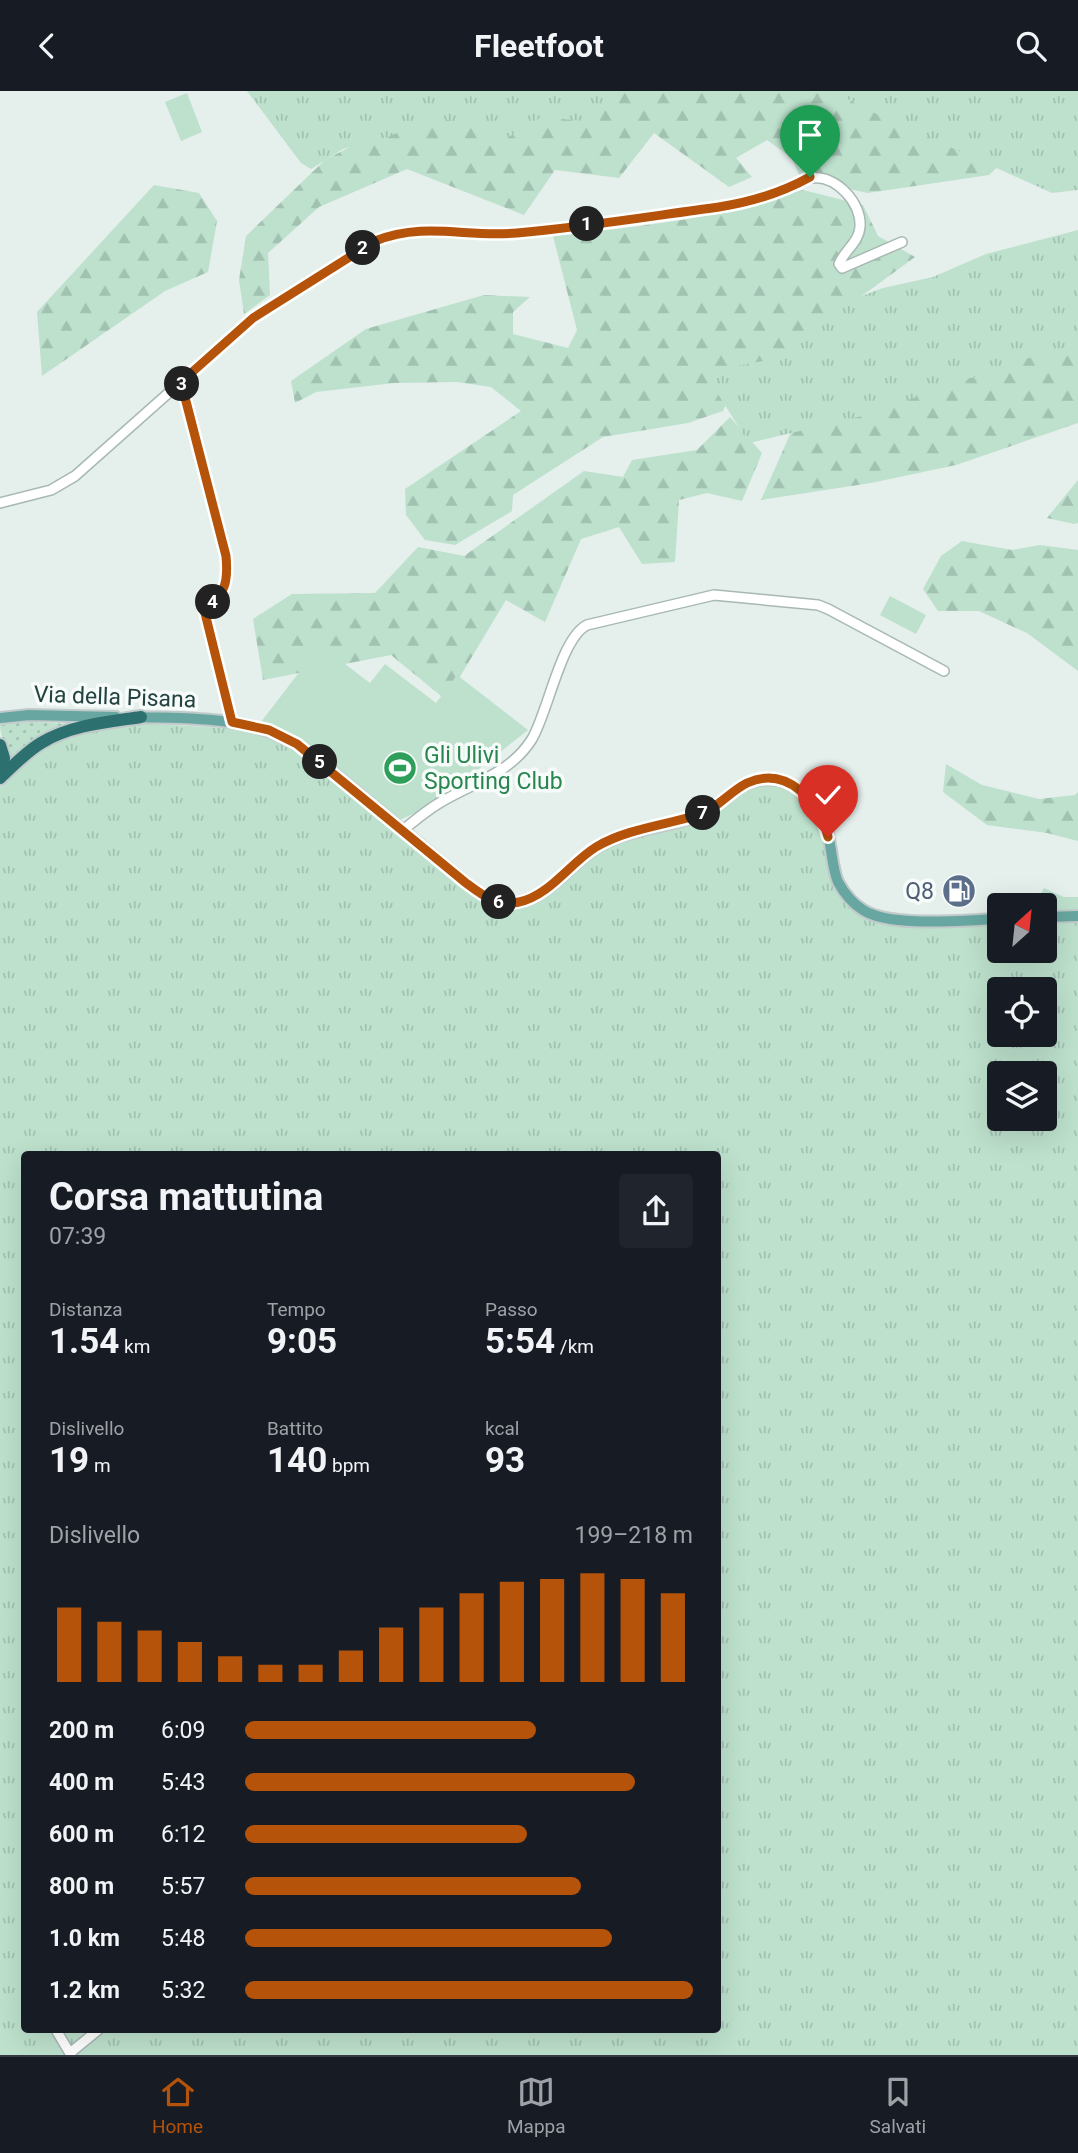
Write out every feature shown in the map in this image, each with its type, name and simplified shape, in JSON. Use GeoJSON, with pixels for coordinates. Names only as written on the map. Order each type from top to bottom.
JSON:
{"type":"FeatureCollection","features":[{"type":"Feature","properties":{"kind":"highway"},"geometry":{"type":"LineString","coordinates":[[0,778],[47,739],[100,723],[141,717]]}},
{"type":"Feature","properties":{"kind":"highway"},"geometry":{"type":"LineString","coordinates":[[0,745],[4,763],[0,778]]}},
{"type":"Feature","properties":{"kind":"main road","name":"Via della Pisana"},"geometry":{"type":"LineString","coordinates":[[0,718],[22,715],[141,717],[232,722],[269,730],[297,744],[481,894],[499,902],[514,903],[538,895],[583,856],[610,840],[703,813],[751,782],[778,780],[796,787],[816,807],[826,827],[838,880],[848,897],[862,909],[876,916],[902,920],[987,919]]}},
{"type":"Feature","properties":{"kind":"main road"},"geometry":{"type":"LineString","coordinates":[[1057,917],[1078,916]]}},
{"type":"Feature","properties":{"kind":"street"},"geometry":{"type":"LineString","coordinates":[[0,503],[51,491],[75,476],[253,318],[375,241],[397,232],[414,230],[516,233],[706,209],[747,202],[792,187],[810,177],[834,182],[846,193],[859,217],[858,236],[841,258],[839,264],[842,268],[902,242]]}},
{"type":"Feature","properties":{"kind":"street"},"geometry":{"type":"LineString","coordinates":[[181,382],[226,556],[227,581],[218,598],[203,605],[232,722]]}},
{"type":"Feature","properties":{"kind":"street"},"geometry":{"type":"LineString","coordinates":[[402,831],[434,806],[496,774],[519,756],[541,720],[572,639],[587,625],[714,595],[818,605],[944,671]]}},
{"type":"Feature","properties":{"kind":"street"},"geometry":{"type":"LineString","coordinates":[[58,2033],[71,2054],[95,2033]]}},
{"type":"Feature","properties":{"kind":"green space"},"geometry":{"type":"Polygon","coordinates":[[[247,91],[615,91],[591,122],[544,117],[529,122],[503,142],[482,127],[433,117],[388,137],[343,149],[311,169],[301,163],[247,91]]]}},
{"type":"Feature","properties":{"kind":"green space"},"geometry":{"type":"Polygon","coordinates":[[[564,91],[859,91],[1008,157],[989,175],[868,193],[801,179],[791,157],[767,140],[736,158],[752,177],[729,187],[654,133],[619,178],[555,170],[524,215],[407,169],[319,207],[268,253],[270,295],[244,314],[239,280],[246,236],[325,160],[422,109],[564,91]]]}},
{"type":"Feature","properties":{"kind":"green space"},"geometry":{"type":"Polygon","coordinates":[[[835,91],[1078,91],[1078,190],[1052,193],[861,107],[835,91]]]}},
{"type":"Feature","properties":{"kind":"green space"},"geometry":{"type":"Polygon","coordinates":[[[187,93],[202,132],[181,141],[165,102],[187,93]]]}},
{"type":"Feature","properties":{"kind":"green space"},"geometry":{"type":"Polygon","coordinates":[[[154,185],[199,193],[217,221],[208,272],[165,291],[42,376],[37,312],[154,185]]]}},
{"type":"Feature","properties":{"kind":"green space"},"geometry":{"type":"Polygon","coordinates":[[[803,190],[863,205],[878,236],[915,257],[733,390],[723,411],[688,423],[603,437],[513,495],[512,511],[455,545],[425,540],[406,515],[405,489],[521,411],[491,387],[457,382],[394,383],[316,392],[295,403],[291,381],[366,329],[484,295],[530,297],[513,312],[513,334],[568,348],[577,330],[553,236],[708,215],[803,190]]]}},
{"type":"Feature","properties":{"kind":"green space"},"geometry":{"type":"Polygon","coordinates":[[[1078,230],[1078,347],[1043,353],[862,416],[749,443],[709,380],[720,369],[773,359],[837,305],[883,288],[933,277],[986,254],[1078,230]]]}},
{"type":"Feature","properties":{"kind":"green space"},"geometry":{"type":"Polygon","coordinates":[[[1078,341],[1078,423],[956,465],[871,483],[761,500],[792,430],[1078,341]]]}},
{"type":"Feature","properties":{"kind":"green space"},"geometry":{"type":"Polygon","coordinates":[[[730,417],[762,453],[742,501],[707,493],[679,500],[675,562],[642,564],[619,527],[581,539],[545,622],[506,600],[446,700],[391,655],[263,680],[253,619],[292,594],[375,593],[418,547],[464,556],[584,471],[623,477],[632,460],[697,450],[730,417]]]}},
{"type":"Feature","properties":{"kind":"green space"},"geometry":{"type":"Polygon","coordinates":[[[1078,480],[1078,523],[1047,518],[1078,480]]]}},
{"type":"Feature","properties":{"kind":"green space"},"geometry":{"type":"Polygon","coordinates":[[[962,541],[1012,550],[1040,545],[1078,550],[1078,671],[1027,633],[979,611],[938,611],[923,589],[941,556],[962,541]]]}},
{"type":"Feature","properties":{"kind":"green space"},"geometry":{"type":"Polygon","coordinates":[[[890,596],[926,615],[916,634],[880,615],[890,596]]]}},
{"type":"Feature","properties":{"kind":"green space","name":"Gli Ulivi Sporting Club"},"geometry":{"type":"Polygon","coordinates":[[[320,645],[370,683],[385,664],[436,703],[457,675],[528,730],[433,805],[393,823],[261,722],[320,645]]]}},
{"type":"Feature","properties":{"kind":"green space"},"geometry":{"type":"Polygon","coordinates":[[[30,722],[70,724],[8,765],[8,753],[0,725],[30,722]]]}},
{"type":"Feature","properties":{"kind":"green space"},"geometry":{"type":"Polygon","coordinates":[[[136,723],[244,729],[283,742],[465,888],[499,908],[519,908],[538,900],[607,846],[706,818],[748,789],[768,784],[789,788],[807,802],[821,827],[837,888],[874,919],[987,924],[987,963],[1057,963],[1057,923],[1078,922],[1078,2055],[0,2055],[0,787],[30,757],[78,732],[136,723]]]}},
{"type":"Feature","properties":{"kind":"green space"},"geometry":{"type":"Polygon","coordinates":[[[946,764],[982,785],[1039,799],[1075,795],[1078,792],[1078,841],[1047,833],[987,825],[943,792],[946,764]]]}},
{"type":"Feature","properties":{"kind":"green space"},"geometry":{"type":"Polygon","coordinates":[[[1044,888],[1055,893],[1041,893],[1044,888]]]}},
{"type":"Feature","properties":{"kind":"green space"},"geometry":{"type":"Polygon","coordinates":[[[1057,894],[1078,897],[1078,912],[1057,913],[1057,894]]]}},
{"type":"Feature","properties":{"kind":"place","name":"Gli Ulivi Sporting Club"},"geometry":{"type":"Point","coordinates":[400,768]}},
{"type":"Feature","properties":{"kind":"place","name":"Q8"},"geometry":{"type":"Point","coordinates":[959,891]}},
{"type":"Feature","properties":{"kind":"route"},"geometry":{"type":"LineString","coordinates":[[810,177],[792,187],[747,202],[719,207],[516,233],[414,230],[397,232],[375,241],[253,318],[181,382],[226,556],[227,581],[218,598],[203,605],[232,722],[269,730],[297,744],[466,883],[487,898],[502,903],[511,904],[534,897],[603,843],[703,813],[717,806],[742,786],[760,780],[782,781],[802,791],[819,812],[828,837]]}}]}
